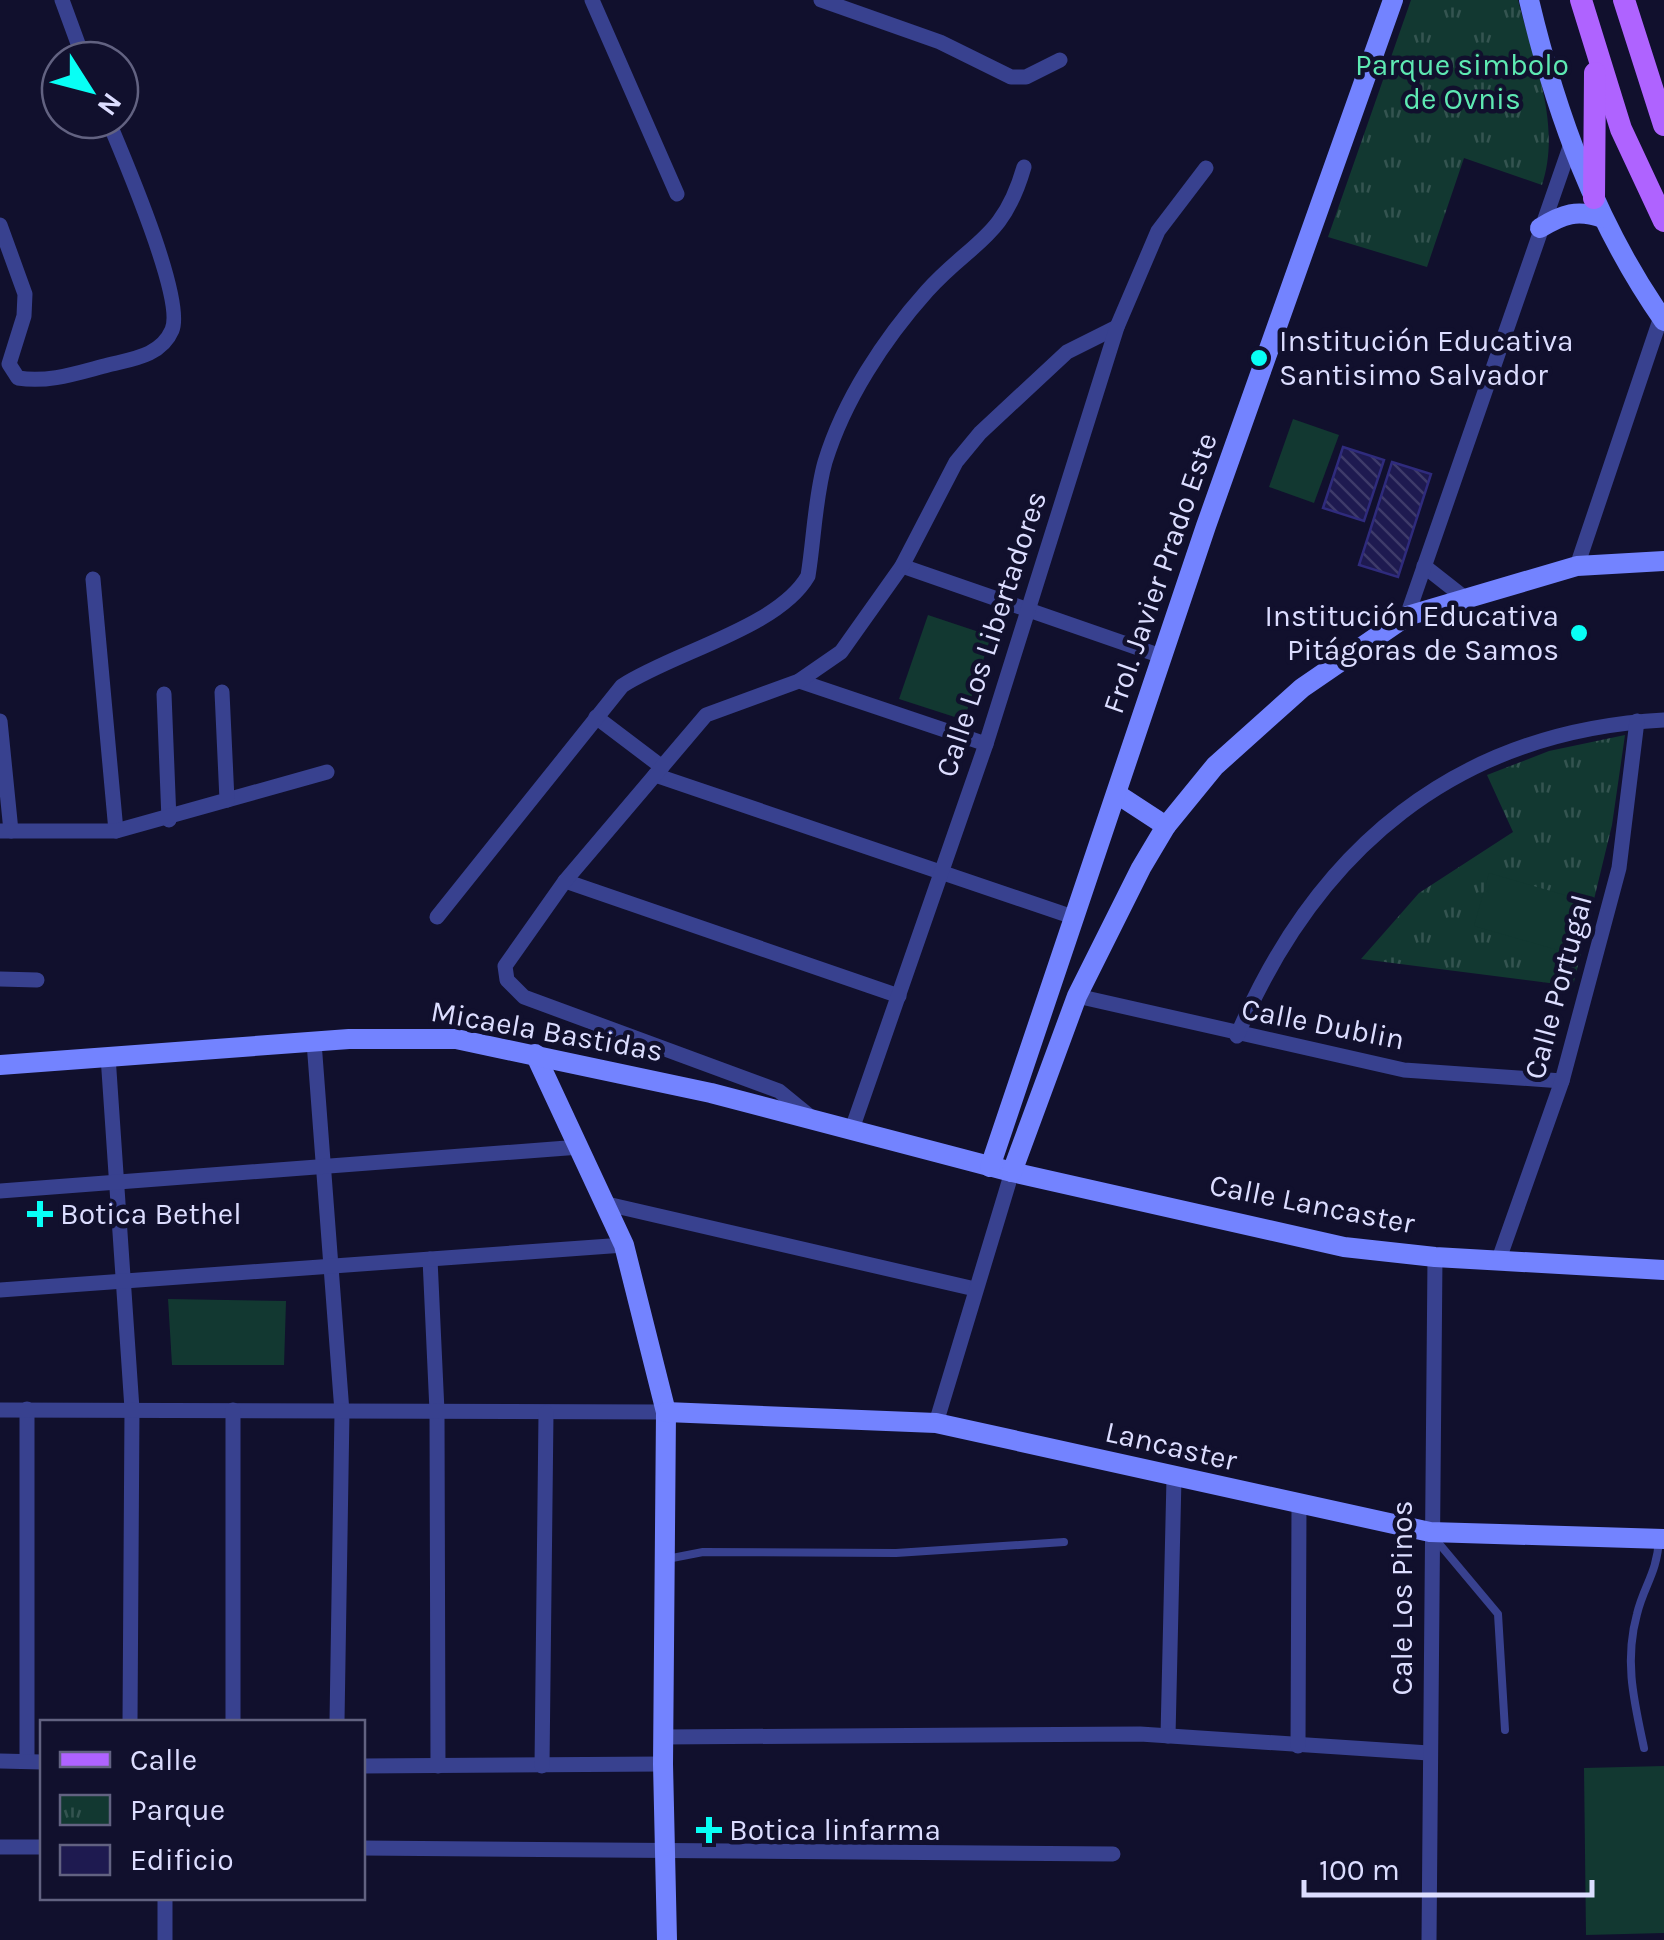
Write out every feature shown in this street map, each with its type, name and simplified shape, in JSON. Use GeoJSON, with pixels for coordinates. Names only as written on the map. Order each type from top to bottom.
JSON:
{"type":"FeatureCollection","features":[{"type":"Feature","properties":{"kind":"main road"},"geometry":{"type":"LineString","coordinates":[[1582,0],[1596,55],[1628,147],[1664,220]]}},
{"type":"Feature","properties":{"kind":"main road"},"geometry":{"type":"LineString","coordinates":[[1624,0],[1664,126]]}},
{"type":"Feature","properties":{"kind":"main road"},"geometry":{"type":"LineString","coordinates":[[1596,55],[1599,208]]}},
{"type":"Feature","properties":{"kind":"street"},"geometry":{"type":"LineString","coordinates":[[62,0],[77,40]]}},
{"type":"Feature","properties":{"kind":"street"},"geometry":{"type":"LineString","coordinates":[[592,0],[677,194]]}},
{"type":"Feature","properties":{"kind":"street"},"geometry":{"type":"LineString","coordinates":[[820,0],[940,42],[1010,77],[1026,78],[1060,60]]}},
{"type":"Feature","properties":{"kind":"street","name":"Frol. Javier Prado Este"},"geometry":{"type":"LineString","coordinates":[[990,1167],[1393,0]]}},
{"type":"Feature","properties":{"kind":"street"},"geometry":{"type":"LineString","coordinates":[[1529,0],[1571,144],[1599,208],[1662,319],[1577,566]]}},
{"type":"Feature","properties":{"kind":"street"},"geometry":{"type":"LineString","coordinates":[[0,224],[25,294],[24,316],[9,364],[18,378],[41,382],[150,355],[172,331],[175,311],[155,242],[116,140]]}},
{"type":"Feature","properties":{"kind":"street"},"geometry":{"type":"LineString","coordinates":[[1407,616],[1571,144]]}},
{"type":"Feature","properties":{"kind":"street"},"geometry":{"type":"LineString","coordinates":[[437,916],[622,686],[658,663],[727,636],[790,601],[801,589],[808,576],[824,464],[851,400],[889,338],[929,288],[989,238],[1014,200],[1024,167]]}},
{"type":"Feature","properties":{"kind":"street","name":"Calle Los Libertadores"},"geometry":{"type":"LineString","coordinates":[[852,1130],[986,744],[1117,326],[1158,231],[1206,168]]}},
{"type":"Feature","properties":{"kind":"street"},"geometry":{"type":"LineString","coordinates":[[1540,228],[1564,214],[1599,208]]}},
{"type":"Feature","properties":{"kind":"street"},"geometry":{"type":"LineString","coordinates":[[813,1119],[779,1090],[524,997],[513,989],[505,966],[565,881],[706,715],[799,681],[841,652],[902,566],[956,462],[980,433],[1068,352],[1117,326]]}},
{"type":"Feature","properties":{"kind":"street"},"geometry":{"type":"LineString","coordinates":[[936,1422],[1012,1172],[1077,996],[1166,826],[1216,766],[1302,688],[1407,616],[1577,566],[1664,561]]}},
{"type":"Feature","properties":{"kind":"street"},"geometry":{"type":"LineString","coordinates":[[902,566],[1028,614],[1164,658]]}},
{"type":"Feature","properties":{"kind":"street"},"geometry":{"type":"LineString","coordinates":[[1424,566],[1466,599]]}},
{"type":"Feature","properties":{"kind":"street"},"geometry":{"type":"LineString","coordinates":[[93,579],[116,832]]}},
{"type":"Feature","properties":{"kind":"street"},"geometry":{"type":"LineString","coordinates":[[799,681],[986,744]]}},
{"type":"Feature","properties":{"kind":"street"},"geometry":{"type":"LineString","coordinates":[[222,692],[228,800]]}},
{"type":"Feature","properties":{"kind":"street"},"geometry":{"type":"LineString","coordinates":[[164,694],[169,820]]}},
{"type":"Feature","properties":{"kind":"street"},"geometry":{"type":"LineString","coordinates":[[596,717],[659,771],[942,875],[1076,918]]}},
{"type":"Feature","properties":{"kind":"street"},"geometry":{"type":"LineString","coordinates":[[1237,1036],[1260,980],[1292,926],[1327,880],[1384,825],[1474,765],[1522,746],[1638,721],[1664,720]]}},
{"type":"Feature","properties":{"kind":"street"},"geometry":{"type":"LineString","coordinates":[[0,721],[6,831],[116,832],[327,772]]}},
{"type":"Feature","properties":{"kind":"street","name":"Calle Portugal"},"geometry":{"type":"LineString","coordinates":[[1500,1259],[1562,1081],[1619,868],[1638,721]]}},
{"type":"Feature","properties":{"kind":"street"},"geometry":{"type":"LineString","coordinates":[[1117,794],[1166,826]]}},
{"type":"Feature","properties":{"kind":"street"},"geometry":{"type":"LineString","coordinates":[[565,881],[899,996]]}},
{"type":"Feature","properties":{"kind":"street"},"geometry":{"type":"LineString","coordinates":[[0,979],[37,980]]}},
{"type":"Feature","properties":{"kind":"street","name":"Calle Dublin"},"geometry":{"type":"LineString","coordinates":[[1077,996],[1237,1036],[1404,1070],[1562,1081]]}},
{"type":"Feature","properties":{"kind":"street","name":"Micaela Bastidas"},"geometry":{"type":"LineString","coordinates":[[0,1065],[431,1037],[535,1054],[813,1119],[1012,1172]]}},
{"type":"Feature","properties":{"kind":"street"},"geometry":{"type":"LineString","coordinates":[[314,1042],[342,1412],[337,1720]]}},
{"type":"Feature","properties":{"kind":"street"},"geometry":{"type":"LineString","coordinates":[[535,1054],[624,1246],[666,1412],[662,1560],[667,1940]]}},
{"type":"Feature","properties":{"kind":"street"},"geometry":{"type":"LineString","coordinates":[[108,1056],[113,1184],[132,1409],[130,1720]]}},
{"type":"Feature","properties":{"kind":"street"},"geometry":{"type":"LineString","coordinates":[[0,1191],[580,1146]]}},
{"type":"Feature","properties":{"kind":"street","name":"Calle Lancaster"},"geometry":{"type":"LineString","coordinates":[[1012,1172],[1344,1247],[1436,1257],[1664,1270]]}},
{"type":"Feature","properties":{"kind":"street"},"geometry":{"type":"LineString","coordinates":[[607,1204],[975,1289]]}},
{"type":"Feature","properties":{"kind":"street"},"geometry":{"type":"LineString","coordinates":[[0,1290],[624,1246]]}},
{"type":"Feature","properties":{"kind":"street","name":"Cale Los Pinos"},"geometry":{"type":"LineString","coordinates":[[1429,1940],[1430,1532],[1436,1257]]}},
{"type":"Feature","properties":{"kind":"street"},"geometry":{"type":"LineString","coordinates":[[430,1259],[437,1411],[438,1766]]}},
{"type":"Feature","properties":{"kind":"street"},"geometry":{"type":"LineString","coordinates":[[0,1760],[35,1761],[27,1409]]}},
{"type":"Feature","properties":{"kind":"street"},"geometry":{"type":"LineString","coordinates":[[0,1410],[666,1412]]}},
{"type":"Feature","properties":{"kind":"street"},"geometry":{"type":"LineString","coordinates":[[233,1410],[234,1720]]}},
{"type":"Feature","properties":{"kind":"street","name":"Lancaster"},"geometry":{"type":"LineString","coordinates":[[666,1412],[936,1422],[1299,1506],[1430,1532],[1662,1539]]}},
{"type":"Feature","properties":{"kind":"street"},"geometry":{"type":"LineString","coordinates":[[542,1766],[546,1413]]}},
{"type":"Feature","properties":{"kind":"street"},"geometry":{"type":"LineString","coordinates":[[1168,1736],[1174,1478]]}},
{"type":"Feature","properties":{"kind":"street"},"geometry":{"type":"LineString","coordinates":[[1298,1746],[1299,1506]]}},
{"type":"Feature","properties":{"kind":"street"},"geometry":{"type":"LineString","coordinates":[[663,1737],[1168,1736],[1429,1752]]}},
{"type":"Feature","properties":{"kind":"street"},"geometry":{"type":"LineString","coordinates":[[365,1766],[663,1764]]}},
{"type":"Feature","properties":{"kind":"street"},"geometry":{"type":"LineString","coordinates":[[0,1847],[40,1847]]}},
{"type":"Feature","properties":{"kind":"street"},"geometry":{"type":"LineString","coordinates":[[365,1848],[1113,1854]]}},
{"type":"Feature","properties":{"kind":"street"},"geometry":{"type":"LineString","coordinates":[[165,1900],[165,1940]]}},
{"type":"Feature","properties":{"kind":"lane"},"geometry":{"type":"LineString","coordinates":[[1430,1532],[1498,1614],[1505,1730]]}},
{"type":"Feature","properties":{"kind":"lane"},"geometry":{"type":"LineString","coordinates":[[1644,1748],[1628,1657],[1638,1609],[1657,1565],[1662,1539]]}},
{"type":"Feature","properties":{"kind":"lane"},"geometry":{"type":"LineString","coordinates":[[662,1560],[704,1552],[896,1553],[1064,1542]]}},
{"type":"Feature","properties":{"kind":"green space","name":"Parque simbolo de Ovnis"},"geometry":{"type":"Polygon","coordinates":[[[1411,0],[1518,0],[1543,92],[1549,139],[1542,185],[1464,158],[1427,267],[1328,237],[1411,0]]]}},
{"type":"Feature","properties":{"kind":"green space"},"geometry":{"type":"Polygon","coordinates":[[[1293,419],[1339,435],[1314,503],[1269,487],[1293,419]]]}},
{"type":"Feature","properties":{"kind":"green space"},"geometry":{"type":"Polygon","coordinates":[[[928,615],[991,636],[964,720],[899,699],[928,615]]]}},
{"type":"Feature","properties":{"kind":"green space"},"geometry":{"type":"Polygon","coordinates":[[[1625,735],[1612,825],[1573,986],[1361,959],[1419,893],[1513,832],[1487,775],[1549,751],[1625,735]]]}},
{"type":"Feature","properties":{"kind":"green space"},"geometry":{"type":"Polygon","coordinates":[[[1489,873],[1582,900],[1568,953],[1474,926],[1489,873]]]}},
{"type":"Feature","properties":{"kind":"green space"},"geometry":{"type":"Polygon","coordinates":[[[168,1299],[286,1301],[284,1365],[172,1365],[168,1299]]]}},
{"type":"Feature","properties":{"kind":"green space"},"geometry":{"type":"Polygon","coordinates":[[[1664,1766],[1664,1933],[1586,1935],[1584,1768],[1664,1766]]]}},
{"type":"Feature","properties":{"kind":"building"},"geometry":{"type":"Polygon","coordinates":[[[1343,447],[1384,460],[1364,521],[1323,508],[1343,447]]]}},
{"type":"Feature","properties":{"kind":"building"},"geometry":{"type":"Polygon","coordinates":[[[1392,462],[1431,474],[1398,577],[1359,565],[1392,462]]]}},
{"type":"Feature","properties":{"kind":"place","name":"Institución Educativa Santisimo Salvador"},"geometry":{"type":"Point","coordinates":[1259,358]}},
{"type":"Feature","properties":{"kind":"place","name":"Institución Educativa Pitágoras de Samos"},"geometry":{"type":"Point","coordinates":[1579,633]}},
{"type":"Feature","properties":{"kind":"place","name":"Botica Bethel"},"geometry":{"type":"Point","coordinates":[40,1214]}},
{"type":"Feature","properties":{"kind":"place","name":"Botica linfarma"},"geometry":{"type":"Point","coordinates":[709,1830]}}]}
